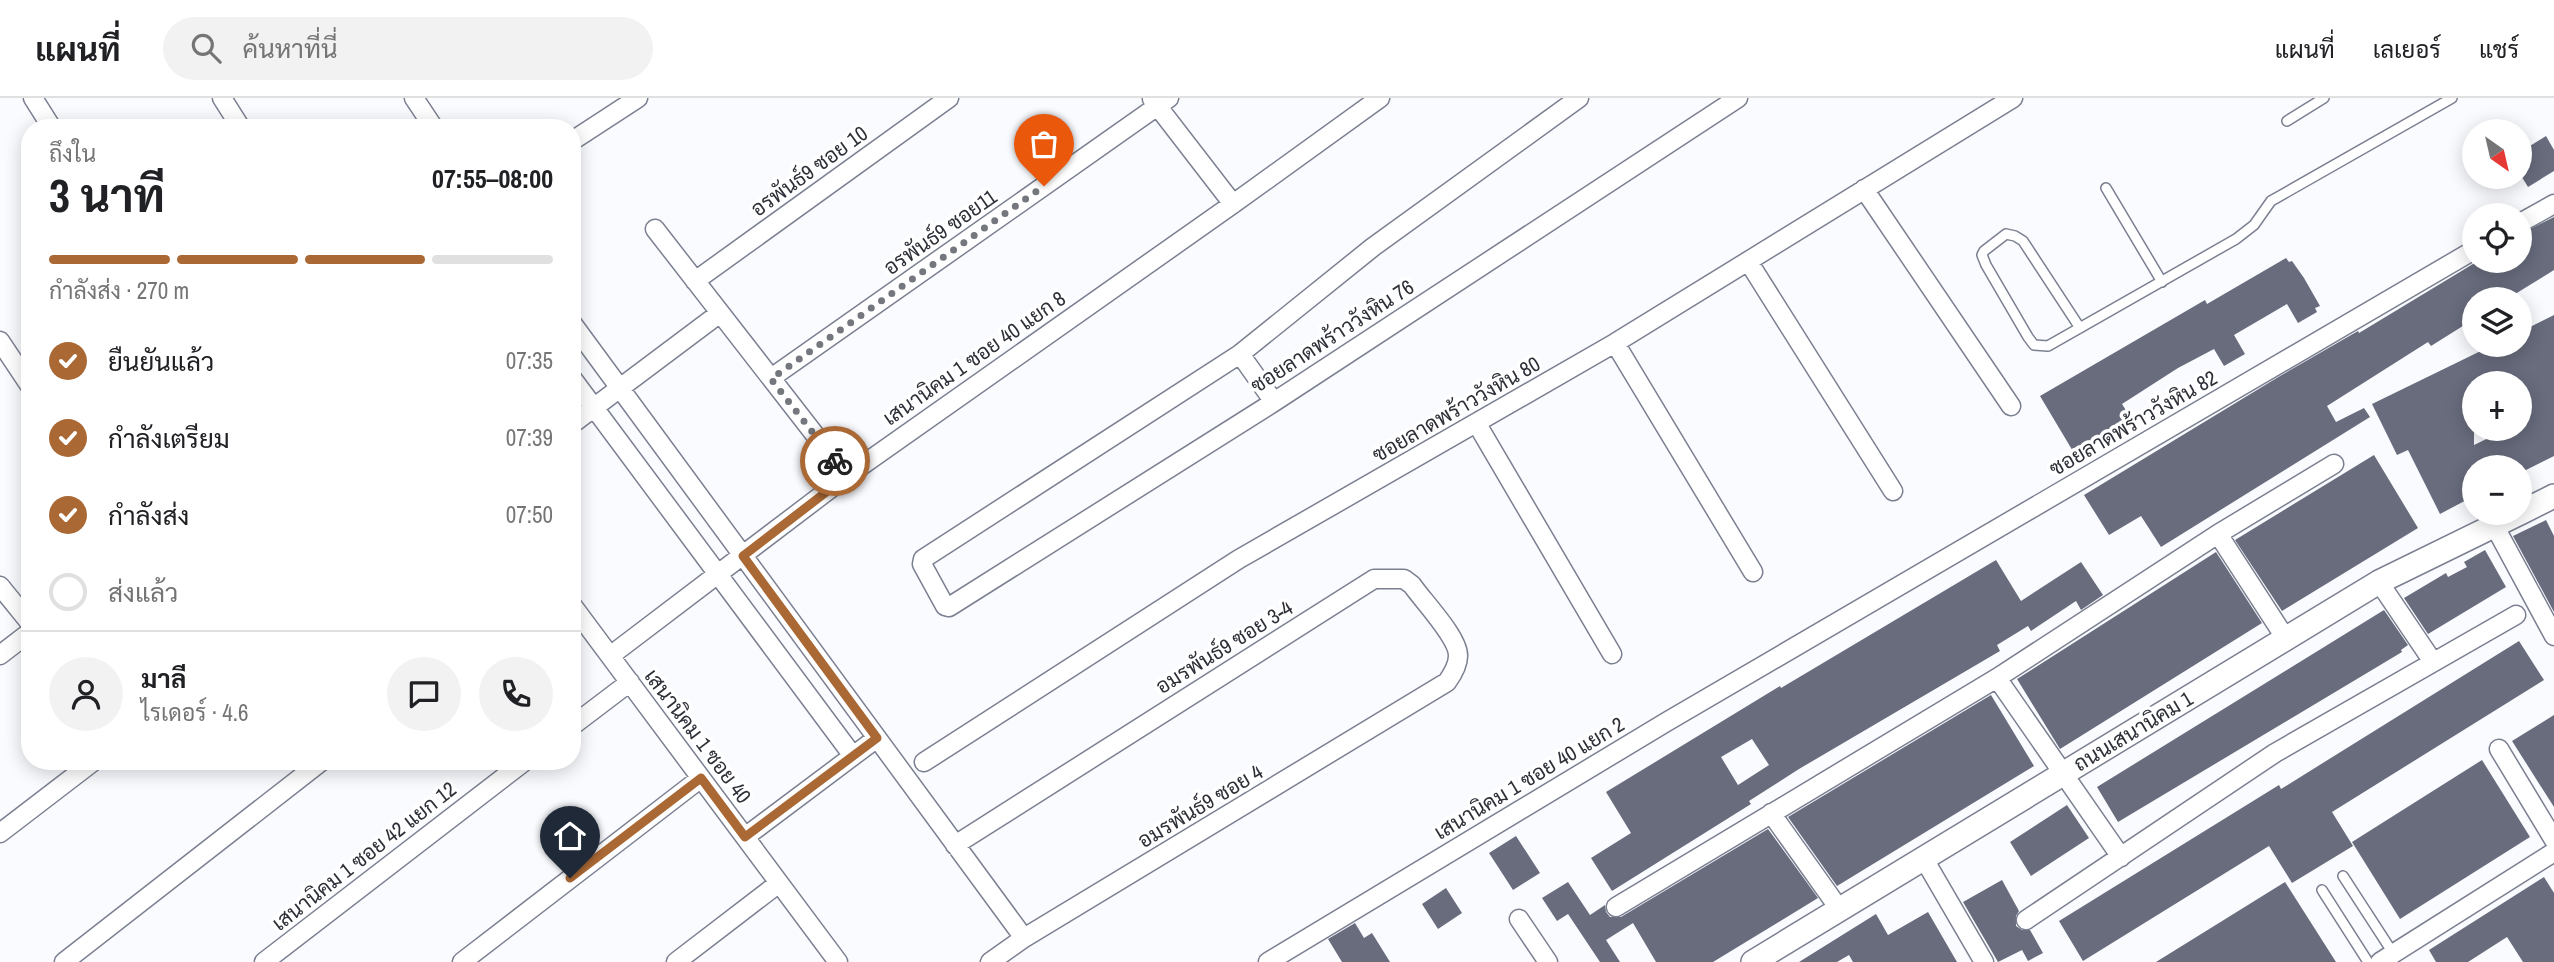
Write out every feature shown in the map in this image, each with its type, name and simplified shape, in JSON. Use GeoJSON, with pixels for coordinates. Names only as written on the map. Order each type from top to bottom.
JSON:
{"type":"FeatureCollection","features":[{"type":"Feature","properties":{"kind":"street"},"geometry":{"type":"LineString","coordinates":[[33,98],[46,119]]}},
{"type":"Feature","properties":{"kind":"street"},"geometry":{"type":"LineString","coordinates":[[222,98],[235,119]]}},
{"type":"Feature","properties":{"kind":"street"},"geometry":{"type":"LineString","coordinates":[[414,98],[427,119]]}},
{"type":"Feature","properties":{"kind":"street","name":"อรพันธ์9 ซอย 10"},"geometry":{"type":"LineString","coordinates":[[695,281],[949,98]]}},
{"type":"Feature","properties":{"kind":"street","name":"เสนานิคม 1 ซอย 40 แยก 8"},"geometry":{"type":"LineString","coordinates":[[610,656],[847,476],[1380,98]]}},
{"type":"Feature","properties":{"kind":"street","name":"ซอยลาดพร้าววังหิน 76"},"geometry":{"type":"LineString","coordinates":[[1579,98],[1373,247],[1240,354],[921,561],[948,607],[1274,402],[1738,98]]}},
{"type":"Feature","properties":{"kind":"street","name":"ซอยลาดพร้าววังหิน 80"},"geometry":{"type":"LineString","coordinates":[[924,762],[1239,559],[1615,344],[2013,98]]}},
{"type":"Feature","properties":{"kind":"street"},"geometry":{"type":"LineString","coordinates":[[581,135],[635,99]]}},
{"type":"Feature","properties":{"kind":"street"},"geometry":{"type":"LineString","coordinates":[[1159,101],[1233,204]]}},
{"type":"Feature","properties":{"kind":"street","name":"อรพันธ์9 ซอย11"},"geometry":{"type":"LineString","coordinates":[[771,379],[1159,101]]}},
{"type":"Feature","properties":{"kind":"street"},"geometry":{"type":"LineString","coordinates":[[1864,189],[2011,407]]}},
{"type":"Feature","properties":{"kind":"street"},"geometry":{"type":"LineString","coordinates":[[2532,216],[2554,204]]}},
{"type":"Feature","properties":{"kind":"street"},"geometry":{"type":"LineString","coordinates":[[655,229],[847,476]]}},
{"type":"Feature","properties":{"kind":"street","name":"ซอยลาดพร้าววังหิน 82"},"geometry":{"type":"LineString","coordinates":[[1814,635],[2462,257]]}},
{"type":"Feature","properties":{"kind":"street"},"geometry":{"type":"LineString","coordinates":[[1748,261],[1893,491]]}},
{"type":"Feature","properties":{"kind":"street"},"geometry":{"type":"LineString","coordinates":[[581,417],[720,313]]}},
{"type":"Feature","properties":{"kind":"street"},"geometry":{"type":"LineString","coordinates":[[581,335],[1024,938]]}},
{"type":"Feature","properties":{"kind":"street"},"geometry":{"type":"LineString","coordinates":[[0,341],[21,372]]}},
{"type":"Feature","properties":{"kind":"street"},"geometry":{"type":"LineString","coordinates":[[1615,344],[1753,572]]}},
{"type":"Feature","properties":{"kind":"street"},"geometry":{"type":"LineString","coordinates":[[1240,354],[1274,402]]}},
{"type":"Feature","properties":{"kind":"street"},"geometry":{"type":"LineString","coordinates":[[581,390],[853,756]]}},
{"type":"Feature","properties":{"kind":"street"},"geometry":{"type":"LineString","coordinates":[[1477,424],[1612,654]]}},
{"type":"Feature","properties":{"kind":"street"},"geometry":{"type":"LineString","coordinates":[[1616,907],[1997,678],[2218,534],[2334,464]]}},
{"type":"Feature","properties":{"kind":"street","name":"ถนนเสนานิคม 1"},"geometry":{"type":"LineString","coordinates":[[2532,508],[2553,499]]}},
{"type":"Feature","properties":{"kind":"street"},"geometry":{"type":"LineString","coordinates":[[2494,525],[2554,636]]}},
{"type":"Feature","properties":{"kind":"street","name":"ถนนเสนานิคม 1"},"geometry":{"type":"LineString","coordinates":[[1753,962],[2379,582],[2494,525]]}},
{"type":"Feature","properties":{"kind":"street"},"geometry":{"type":"LineString","coordinates":[[2218,534],[2286,639]]}},
{"type":"Feature","properties":{"kind":"street","name":"อมรพันธ์9 ซอย 3-4"},"geometry":{"type":"LineString","coordinates":[[956,845],[1374,579],[1404,579],[1412,585],[1455,642],[1458,655],[1455,670],[1447,682],[1434,691]]}},
{"type":"Feature","properties":{"kind":"street"},"geometry":{"type":"LineString","coordinates":[[2379,582],[2433,662]]}},
{"type":"Feature","properties":{"kind":"street"},"geometry":{"type":"LineString","coordinates":[[0,586],[21,612]]}},
{"type":"Feature","properties":{"kind":"street"},"geometry":{"type":"LineString","coordinates":[[2026,920],[2275,753],[2516,615]]}},
{"type":"Feature","properties":{"kind":"street","name":"เสนานิคม 1 ซอย 40"},"geometry":{"type":"LineString","coordinates":[[581,617],[838,962]]}},
{"type":"Feature","properties":{"kind":"street","name":"เสนานิคม 1 ซอย 40 แยก 2"},"geometry":{"type":"LineString","coordinates":[[1268,962],[1814,635]]}},
{"type":"Feature","properties":{"kind":"street"},"geometry":{"type":"LineString","coordinates":[[0,655],[21,639]]}},
{"type":"Feature","properties":{"kind":"street"},"geometry":{"type":"LineString","coordinates":[[1997,678],[2121,857]]}},
{"type":"Feature","properties":{"kind":"street"},"geometry":{"type":"LineString","coordinates":[[581,719],[629,682]]}},
{"type":"Feature","properties":{"kind":"street","name":"อมรพันธ์9 ซอย 4"},"geometry":{"type":"LineString","coordinates":[[990,962],[1024,938],[1434,691]]}},
{"type":"Feature","properties":{"kind":"street"},"geometry":{"type":"LineString","coordinates":[[745,837],[877,738]]}},
{"type":"Feature","properties":{"kind":"street"},"geometry":{"type":"LineString","coordinates":[[2499,749],[2554,839]]}},
{"type":"Feature","properties":{"kind":"street"},"geometry":{"type":"LineString","coordinates":[[0,833],[82,770]]}},
{"type":"Feature","properties":{"kind":"street"},"geometry":{"type":"LineString","coordinates":[[64,962],[310,770]]}},
{"type":"Feature","properties":{"kind":"street","name":"เสนานิคม 1 ซอย 42 แยก 12"},"geometry":{"type":"LineString","coordinates":[[264,962],[513,770]]}},
{"type":"Feature","properties":{"kind":"street"},"geometry":{"type":"LineString","coordinates":[[461,962],[701,778]]}},
{"type":"Feature","properties":{"kind":"street"},"geometry":{"type":"LineString","coordinates":[[1771,813],[1840,909]]}},
{"type":"Feature","properties":{"kind":"street"},"geometry":{"type":"LineString","coordinates":[[2386,958],[2554,852]]}},
{"type":"Feature","properties":{"kind":"street"},"geometry":{"type":"LineString","coordinates":[[1924,859],[1984,962]]}},
{"type":"Feature","properties":{"kind":"street"},"geometry":{"type":"LineString","coordinates":[[676,962],[779,883]]}},
{"type":"Feature","properties":{"kind":"street"},"geometry":{"type":"LineString","coordinates":[[1520,919],[1548,962]]}},
{"type":"Feature","properties":{"kind":"lane"},"geometry":{"type":"LineString","coordinates":[[2287,121],[2324,98]]}},
{"type":"Feature","properties":{"kind":"lane"},"geometry":{"type":"LineString","coordinates":[[2080,328],[2023,242],[2006,234],[1984,251],[1982,256],[1986,265],[2034,345],[2048,346],[2162,282],[2236,239],[2254,225],[2271,201],[2452,98]]}},
{"type":"Feature","properties":{"kind":"lane"},"geometry":{"type":"LineString","coordinates":[[2106,188],[2162,282]]}},
{"type":"Feature","properties":{"kind":"lane"},"geometry":{"type":"LineString","coordinates":[[2343,876],[2386,958]]}},
{"type":"Feature","properties":{"kind":"lane"},"geometry":{"type":"LineString","coordinates":[[2322,890],[2368,962]]}},
{"type":"Feature","properties":{"kind":"building"},"geometry":{"type":"Polygon","coordinates":[[[2546,136],[2554,150],[2554,171],[2532,185],[2532,145],[2546,136]]]}},
{"type":"Feature","properties":{"kind":"building"},"geometry":{"type":"Polygon","coordinates":[[[2554,217],[2554,270],[2526,287],[2462,287],[2462,327],[2431,346],[2428,342],[2327,406],[2336,422],[2364,408],[2370,417],[2161,547],[2141,516],[2109,535],[2084,495],[2280,376],[2358,331],[2359,333],[2462,271],[2462,273],[2532,273],[2532,228],[2554,217]]]}},
{"type":"Feature","properties":{"kind":"building"},"geometry":{"type":"Polygon","coordinates":[[[2286,258],[2289,262],[2292,261],[2304,278],[2320,306],[2315,308],[2317,312],[2298,323],[2287,304],[2234,335],[2245,354],[2224,366],[2214,349],[2178,368],[2122,404],[2132,420],[2096,442],[2098,445],[2077,458],[2040,396],[2205,300],[2207,304],[2286,258]]]}},
{"type":"Feature","properties":{"kind":"building"},"geometry":{"type":"Polygon","coordinates":[[[2554,315],[2554,456],[2532,467],[2532,455],[2462,455],[2462,502],[2440,514],[2408,450],[2397,455],[2372,404],[2468,357],[2532,357],[2532,326],[2554,315]]]}},
{"type":"Feature","properties":{"kind":"building"},"geometry":{"type":"Polygon","coordinates":[[[2374,455],[2418,528],[2282,611],[2235,540],[2374,455]]]}},
{"type":"Feature","properties":{"kind":"building"},"geometry":{"type":"Polygon","coordinates":[[[2546,520],[2554,536],[2554,612],[2513,536],[2546,520]]]}},
{"type":"Feature","properties":{"kind":"building"},"geometry":{"type":"Polygon","coordinates":[[[2485,550],[2506,587],[2428,634],[2404,598],[2446,573],[2448,577],[2467,567],[2464,562],[2485,550]]]}},
{"type":"Feature","properties":{"kind":"building"},"geometry":{"type":"Polygon","coordinates":[[[2216,552],[2262,623],[2060,749],[2017,679],[2216,552]]]}},
{"type":"Feature","properties":{"kind":"building"},"geometry":{"type":"Polygon","coordinates":[[[1996,560],[2021,601],[2081,562],[2103,595],[2081,610],[2076,601],[2031,631],[2028,626],[1997,645],[2000,651],[1799,769],[1749,801],[1751,804],[1612,891],[1591,858],[1631,833],[1606,792],[1780,686],[1781,688],[1996,560]],[[1752,739],[1721,757],[1738,785],[1769,765],[1752,739]]]}},
{"type":"Feature","properties":{"kind":"building"},"geometry":{"type":"Polygon","coordinates":[[[2384,610],[2408,645],[2402,652],[2118,822],[2097,787],[2384,610]]]}},
{"type":"Feature","properties":{"kind":"building"},"geometry":{"type":"Polygon","coordinates":[[[2519,641],[2544,680],[2332,812],[2353,846],[2292,883],[2269,846],[2083,961],[2059,921],[2279,785],[2281,789],[2519,641]]]}},
{"type":"Feature","properties":{"kind":"building"},"geometry":{"type":"Polygon","coordinates":[[[1991,695],[2034,766],[1837,886],[1788,817],[1991,695]]]}},
{"type":"Feature","properties":{"kind":"building"},"geometry":{"type":"Polygon","coordinates":[[[2554,715],[2554,807],[2512,741],[2554,715]]]}},
{"type":"Feature","properties":{"kind":"building"},"geometry":{"type":"Polygon","coordinates":[[[2482,760],[2530,837],[2400,919],[2352,842],[2482,760]]]}},
{"type":"Feature","properties":{"kind":"building"},"geometry":{"type":"Polygon","coordinates":[[[2067,805],[2089,838],[2031,876],[2010,842],[2067,805]]]}},
{"type":"Feature","properties":{"kind":"building"},"geometry":{"type":"Polygon","coordinates":[[[1768,829],[1818,898],[1713,962],[1656,962],[1633,923],[1606,940],[1620,962],[1600,962],[1568,914],[1557,921],[1542,898],[1568,882],[1590,915],[1605,905],[1610,917],[1621,917],[1768,829]]]}},
{"type":"Feature","properties":{"kind":"building"},"geometry":{"type":"Polygon","coordinates":[[[1516,836],[1540,873],[1513,890],[1489,853],[1516,836]]]}},
{"type":"Feature","properties":{"kind":"building"},"geometry":{"type":"Polygon","coordinates":[[[2544,877],[2554,893],[2554,962],[2523,962],[2507,937],[2468,962],[2436,962],[2429,950],[2544,877]]]}},
{"type":"Feature","properties":{"kind":"building"},"geometry":{"type":"Polygon","coordinates":[[[2002,880],[2019,911],[2016,926],[2022,930],[2030,930],[2043,953],[2028,961],[2022,950],[1998,962],[1963,902],[2002,880]]]}},
{"type":"Feature","properties":{"kind":"building"},"geometry":{"type":"Polygon","coordinates":[[[2285,882],[2336,962],[2156,962],[2285,882]]]}},
{"type":"Feature","properties":{"kind":"building"},"geometry":{"type":"Polygon","coordinates":[[[1446,888],[1462,913],[1438,929],[1422,904],[1446,888]]]}},
{"type":"Feature","properties":{"kind":"building"},"geometry":{"type":"Polygon","coordinates":[[[1928,912],[1957,962],[1853,962],[1849,955],[1837,962],[1799,962],[1876,914],[1888,935],[1928,912]]]}},
{"type":"Feature","properties":{"kind":"building"},"geometry":{"type":"Polygon","coordinates":[[[1355,923],[1364,938],[1372,933],[1390,962],[1342,962],[1328,939],[1355,923]]]}},
{"type":"Feature","properties":{"kind":"way so far"},"geometry":{"type":"LineString","coordinates":[[835,461],[771,379],[1044,186]]}},
{"type":"Feature","properties":{"kind":"route"},"geometry":{"type":"LineString","coordinates":[[570,878],[701,778],[745,837],[877,738],[743,556],[847,476],[835,461]]}}]}
